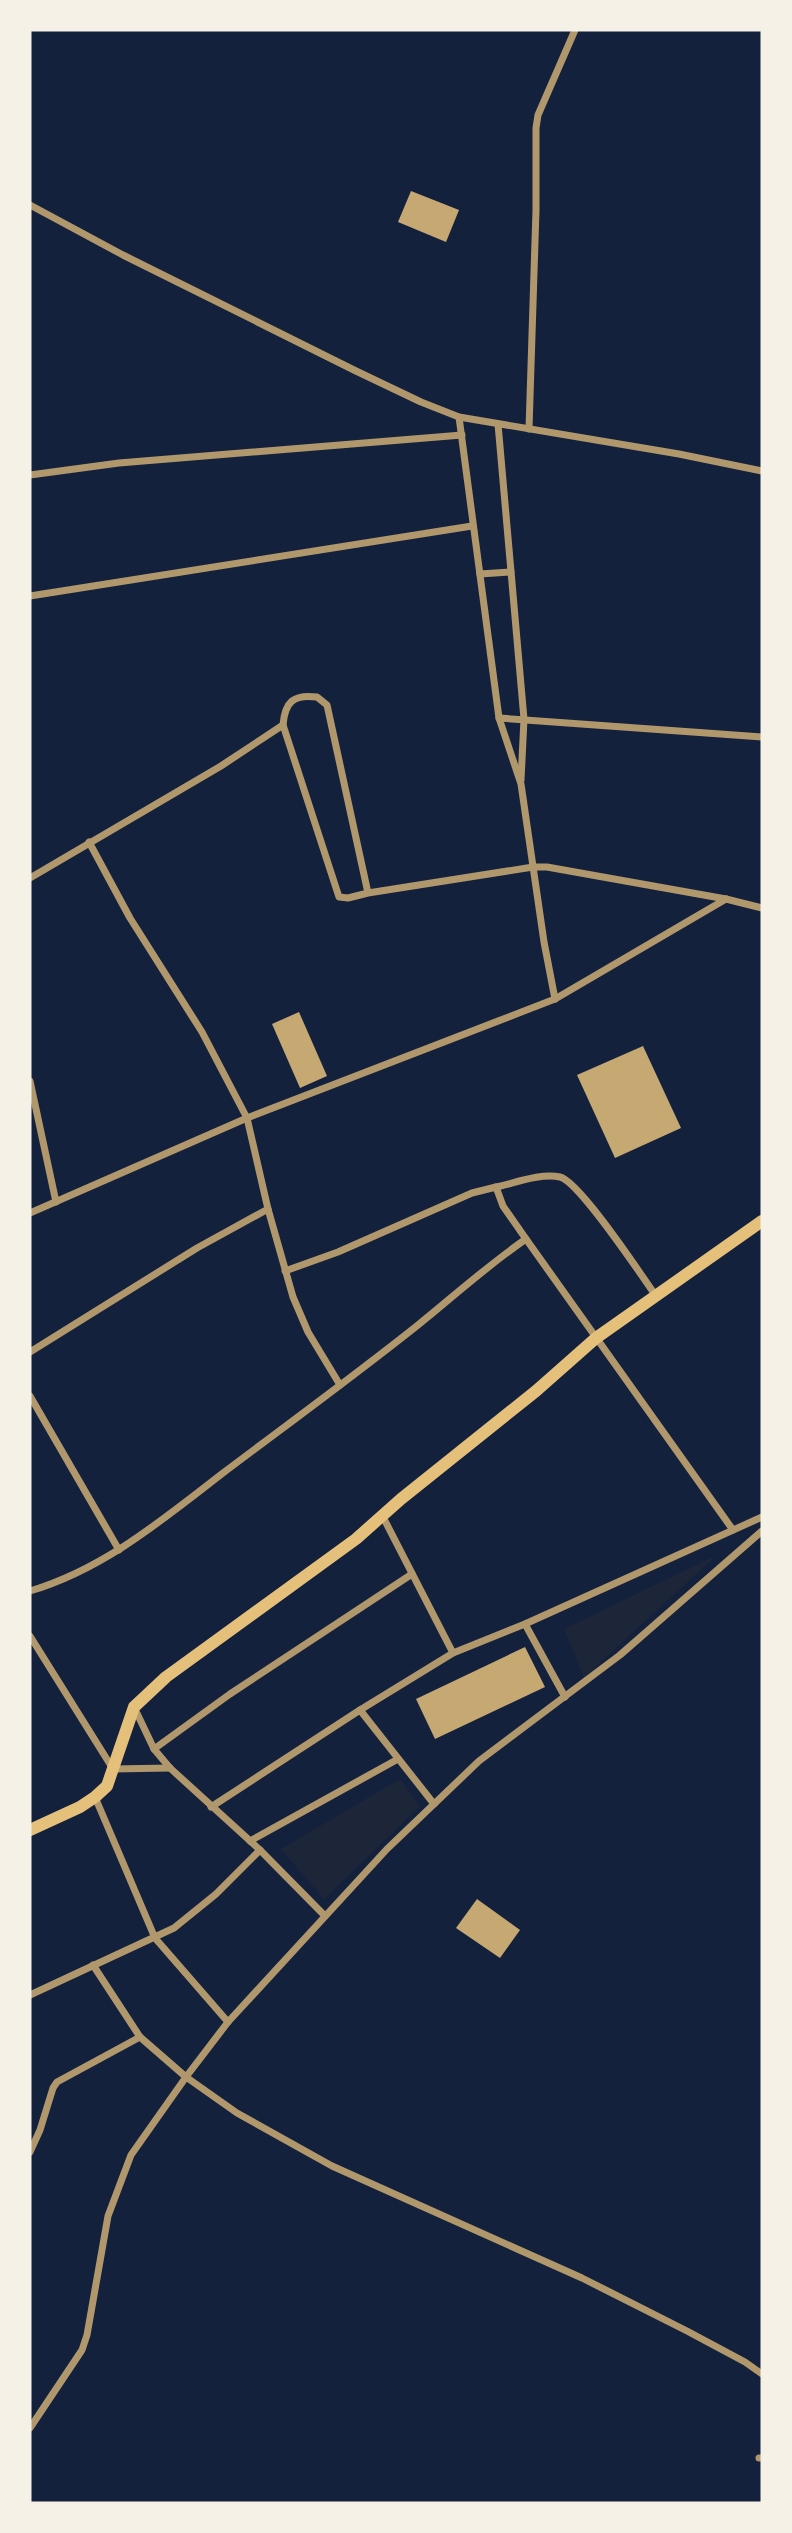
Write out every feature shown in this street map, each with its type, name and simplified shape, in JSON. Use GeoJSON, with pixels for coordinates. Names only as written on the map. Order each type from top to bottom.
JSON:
{"type":"FeatureCollection","features":[{"type":"Feature","properties":{"kind":"main road"},"geometry":{"type":"LineString","coordinates":[[30,1830],[95,1797],[107,1786],[134,1707],[175,1670],[356,1539],[536,1391],[596,1338],[762,1221]]}},
{"type":"Feature","properties":{"kind":"street"},"geometry":{"type":"LineString","coordinates":[[529,429],[536,128],[538,115],[575,30]]}},
{"type":"Feature","properties":{"kind":"street"},"geometry":{"type":"LineString","coordinates":[[30,205],[123,255],[332,359],[421,402],[459,416],[762,471]]}},
{"type":"Feature","properties":{"kind":"street"},"geometry":{"type":"LineString","coordinates":[[459,416],[499,718],[521,784],[555,999]]}},
{"type":"Feature","properties":{"kind":"street"},"geometry":{"type":"LineString","coordinates":[[498,424],[524,719],[521,784]]}},
{"type":"Feature","properties":{"kind":"street"},"geometry":{"type":"LineString","coordinates":[[30,475],[119,463],[461,435]]}},
{"type":"Feature","properties":{"kind":"street"},"geometry":{"type":"LineString","coordinates":[[30,596],[472,526]]}},
{"type":"Feature","properties":{"kind":"street"},"geometry":{"type":"LineString","coordinates":[[480,574],[511,572]]}},
{"type":"Feature","properties":{"kind":"street"},"geometry":{"type":"LineString","coordinates":[[368,893],[327,705],[317,697],[306,696],[292,701],[286,708],[283,725],[339,897],[355,897],[533,867],[566,869],[762,908]]}},
{"type":"Feature","properties":{"kind":"street"},"geometry":{"type":"LineString","coordinates":[[499,718],[762,737]]}},
{"type":"Feature","properties":{"kind":"street"},"geometry":{"type":"LineString","coordinates":[[30,878],[221,766],[283,725]]}},
{"type":"Feature","properties":{"kind":"street"},"geometry":{"type":"LineString","coordinates":[[89,842],[131,918],[202,1032],[247,1118],[268,1209],[293,1297],[308,1332],[340,1385]]}},
{"type":"Feature","properties":{"kind":"street"},"geometry":{"type":"LineString","coordinates":[[30,1213],[247,1118],[555,999],[726,899]]}},
{"type":"Feature","properties":{"kind":"street"},"geometry":{"type":"LineString","coordinates":[[30,1081],[34,1129],[56,1202]]}},
{"type":"Feature","properties":{"kind":"street"},"geometry":{"type":"LineString","coordinates":[[285,1271],[338,1252],[472,1193],[551,1176],[568,1180],[614,1236],[656,1296]]}},
{"type":"Feature","properties":{"kind":"street"},"geometry":{"type":"LineString","coordinates":[[496,1188],[503,1206],[733,1530]]}},
{"type":"Feature","properties":{"kind":"street"},"geometry":{"type":"LineString","coordinates":[[30,1352],[197,1248],[268,1209]]}},
{"type":"Feature","properties":{"kind":"street"},"geometry":{"type":"LineString","coordinates":[[30,1591],[65,1580],[120,1550],[340,1385],[497,1259],[526,1239]]}},
{"type":"Feature","properties":{"kind":"street"},"geometry":{"type":"LineString","coordinates":[[30,1396],[120,1550]]}},
{"type":"Feature","properties":{"kind":"street"},"geometry":{"type":"LineString","coordinates":[[382,1516],[453,1653]]}},
{"type":"Feature","properties":{"kind":"street"},"geometry":{"type":"LineString","coordinates":[[211,1807],[453,1653],[525,1624],[762,1517]]}},
{"type":"Feature","properties":{"kind":"street"},"geometry":{"type":"LineString","coordinates":[[30,2428],[85,2343],[108,2216],[131,2155],[228,2022],[387,1849],[433,1804],[489,1753],[621,1655],[762,1531]]}},
{"type":"Feature","properties":{"kind":"street"},"geometry":{"type":"LineString","coordinates":[[154,1749],[230,1694],[412,1574]]}},
{"type":"Feature","properties":{"kind":"street"},"geometry":{"type":"LineString","coordinates":[[525,1624],[565,1697]]}},
{"type":"Feature","properties":{"kind":"street"},"geometry":{"type":"LineString","coordinates":[[30,1636],[113,1769],[170,1768]]}},
{"type":"Feature","properties":{"kind":"street"},"geometry":{"type":"LineString","coordinates":[[134,1707],[154,1749],[170,1768],[260,1850],[326,1916]]}},
{"type":"Feature","properties":{"kind":"street"},"geometry":{"type":"LineString","coordinates":[[360,1710],[433,1804]]}},
{"type":"Feature","properties":{"kind":"street"},"geometry":{"type":"LineString","coordinates":[[250,1841],[398,1759]]}},
{"type":"Feature","properties":{"kind":"street"},"geometry":{"type":"LineString","coordinates":[[95,1797],[155,1938],[228,2022]]}},
{"type":"Feature","properties":{"kind":"street"},"geometry":{"type":"LineString","coordinates":[[30,1995],[155,1938],[194,1914],[260,1850]]}},
{"type":"Feature","properties":{"kind":"street"},"geometry":{"type":"LineString","coordinates":[[93,1965],[140,2037],[186,2077],[237,2113],[332,2166],[582,2278],[687,2331],[762,2374]]}},
{"type":"Feature","properties":{"kind":"street"},"geometry":{"type":"LineString","coordinates":[[30,2152],[57,2082],[140,2037]]}},
{"type":"Feature","properties":{"kind":"shaded area"},"geometry":{"type":"Polygon","coordinates":[[[717,1555],[584,1677],[564,1629],[717,1555]]]}},
{"type":"Feature","properties":{"kind":"shaded area"},"geometry":{"type":"Polygon","coordinates":[[[400,1779],[420,1806],[324,1899],[281,1849],[400,1779]]]}},
{"type":"Feature","properties":{"kind":"building"},"geometry":{"type":"Polygon","coordinates":[[[411,191],[459,210],[446,242],[398,222],[411,191]]]}},
{"type":"Feature","properties":{"kind":"building"},"geometry":{"type":"Polygon","coordinates":[[[299,1012],[327,1076],[300,1088],[272,1024],[299,1012]]]}},
{"type":"Feature","properties":{"kind":"building"},"geometry":{"type":"Polygon","coordinates":[[[643,1046],[681,1128],[615,1158],[577,1075],[643,1046]]]}},
{"type":"Feature","properties":{"kind":"building"},"geometry":{"type":"Polygon","coordinates":[[[525,1647],[545,1687],[435,1739],[416,1699],[525,1647]]]}},
{"type":"Feature","properties":{"kind":"building"},"geometry":{"type":"Polygon","coordinates":[[[477,1899],[520,1930],[500,1958],[456,1928],[477,1899]]]}}]}
